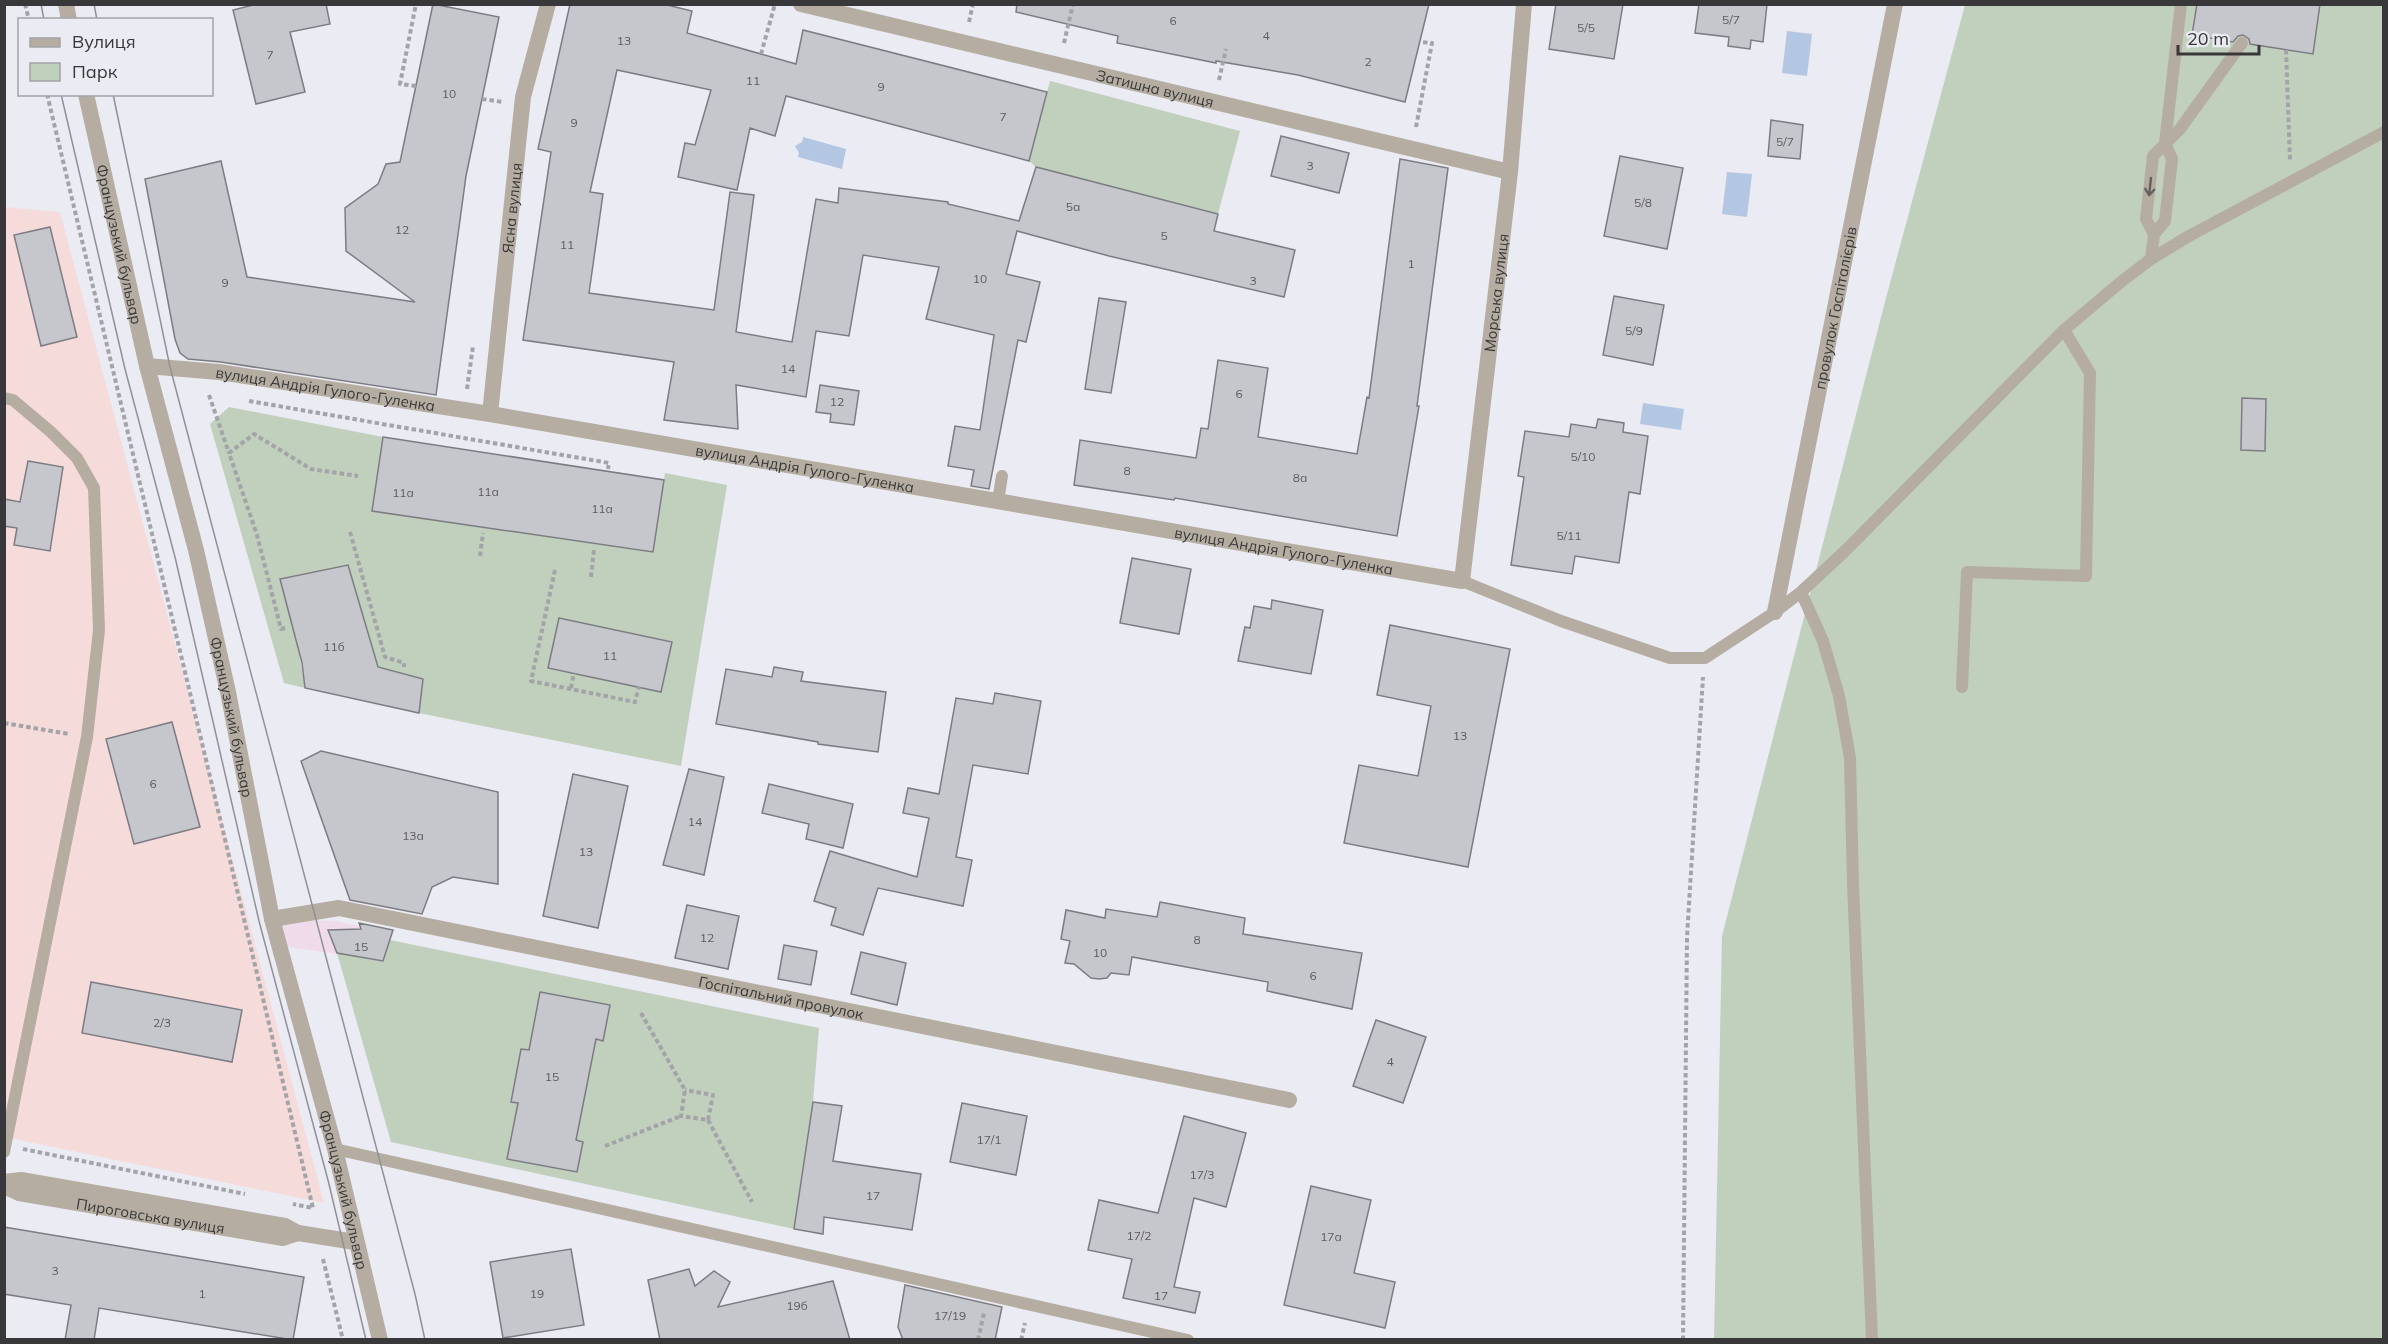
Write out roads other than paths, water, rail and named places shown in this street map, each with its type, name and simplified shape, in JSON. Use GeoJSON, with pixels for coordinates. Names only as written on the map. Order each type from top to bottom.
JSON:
{"type":"FeatureCollection","features":[{"type":"Feature","properties":{"kind":"street","name":"Ясна вулиця"},"geometry":{"type":"LineString","coordinates":[[490,414],[523,97],[548,4]]}},
{"type":"Feature","properties":{"kind":"street","name":"Затишна вулиця"},"geometry":{"type":"LineString","coordinates":[[801,4],[1510,172]]}},
{"type":"Feature","properties":{"kind":"street","name":"Морська вулиця"},"geometry":{"type":"LineString","coordinates":[[1462,580],[1510,172],[1524,4]]}},
{"type":"Feature","properties":{"kind":"street","name":"провулок Госпіталієрів"},"geometry":{"type":"LineString","coordinates":[[1775,612],[1895,4]]}},
{"type":"Feature","properties":{"kind":"street","name":"Французький бульвар"},"geometry":{"type":"LineString","coordinates":[[86,96],[147,366],[196,550],[228,692],[272,919],[335,1149],[380,1340]]}},
{"type":"Feature","properties":{"kind":"street","name":"вулиця Андрія Гулого-Гуленка"},"geometry":{"type":"LineString","coordinates":[[147,366],[219,372],[490,414],[1462,580]]}},
{"type":"Feature","properties":{"kind":"street","name":"Госпітальний провулок"},"geometry":{"type":"LineString","coordinates":[[272,919],[339,908],[1289,1100]]}},
{"type":"Feature","properties":{"kind":"street","name":"Пироговська вулиця"},"geometry":{"type":"LineString","coordinates":[[4,1184],[21,1180],[285,1226],[298,1233],[356,1242]]}},
{"type":"Feature","properties":{"kind":"lane"},"geometry":{"type":"LineString","coordinates":[[2151,259],[2154,234],[2165,221],[2172,159],[2165,143],[2181,4]]}},
{"type":"Feature","properties":{"kind":"lane"},"geometry":{"type":"LineString","coordinates":[[2154,234],[2146,219],[2153,156],[2180,129],[2242,43]]}},
{"type":"Feature","properties":{"kind":"lane"},"geometry":{"type":"LineString","coordinates":[[1462,580],[1561,621],[1670,658],[1705,658],[1775,612],[1800,592],[1845,551],[2064,330],[2151,259],[2189,236],[2384,132]]}},
{"type":"Feature","properties":{"kind":"lane"},"geometry":{"type":"LineString","coordinates":[[1962,687],[1967,572],[2086,576],[2090,373],[2064,330]]}},
{"type":"Feature","properties":{"kind":"lane"},"geometry":{"type":"LineString","coordinates":[[4,398],[13,400],[77,458],[94,488],[99,630],[87,737],[5,1149]]}},
{"type":"Feature","properties":{"kind":"lane"},"geometry":{"type":"LineString","coordinates":[[998,501],[1002,476]]}},
{"type":"Feature","properties":{"kind":"lane"},"geometry":{"type":"LineString","coordinates":[[1800,592],[1823,641],[1839,696],[1850,758],[1872,1340]]}},
{"type":"Feature","properties":{"kind":"lane"},"geometry":{"type":"LineString","coordinates":[[335,1149],[1188,1340]]}},
{"type":"Feature","properties":{"kind":"water"},"geometry":{"type":"Polygon","coordinates":[[[1787,31],[1812,34],[1807,76],[1782,73],[1787,31]]]}},
{"type":"Feature","properties":{"kind":"water"},"geometry":{"type":"Polygon","coordinates":[[[803,137],[846,149],[842,169],[798,157],[799,153],[795,146],[802,142],[803,137]]]}},
{"type":"Feature","properties":{"kind":"water"},"geometry":{"type":"Polygon","coordinates":[[[1727,172],[1752,174],[1747,217],[1722,214],[1727,172]]]}},
{"type":"Feature","properties":{"kind":"water"},"geometry":{"type":"Polygon","coordinates":[[[1643,403],[1684,409],[1681,430],[1640,424],[1643,403]]]}},
{"type":"Feature","properties":{"kind":"tram line"},"geometry":{"type":"LineString","coordinates":[[41,4],[44,18]]}},
{"type":"Feature","properties":{"kind":"tram line"},"geometry":{"type":"LineString","coordinates":[[94,4],[97,18]]}},
{"type":"Feature","properties":{"kind":"tram line"},"geometry":{"type":"LineString","coordinates":[[61,96],[125,369],[175,557],[259,921],[329,1184],[366,1340]]}},
{"type":"Feature","properties":{"kind":"tram line"},"geometry":{"type":"LineString","coordinates":[[113,96],[170,367],[415,1294],[425,1340]]}}]}
